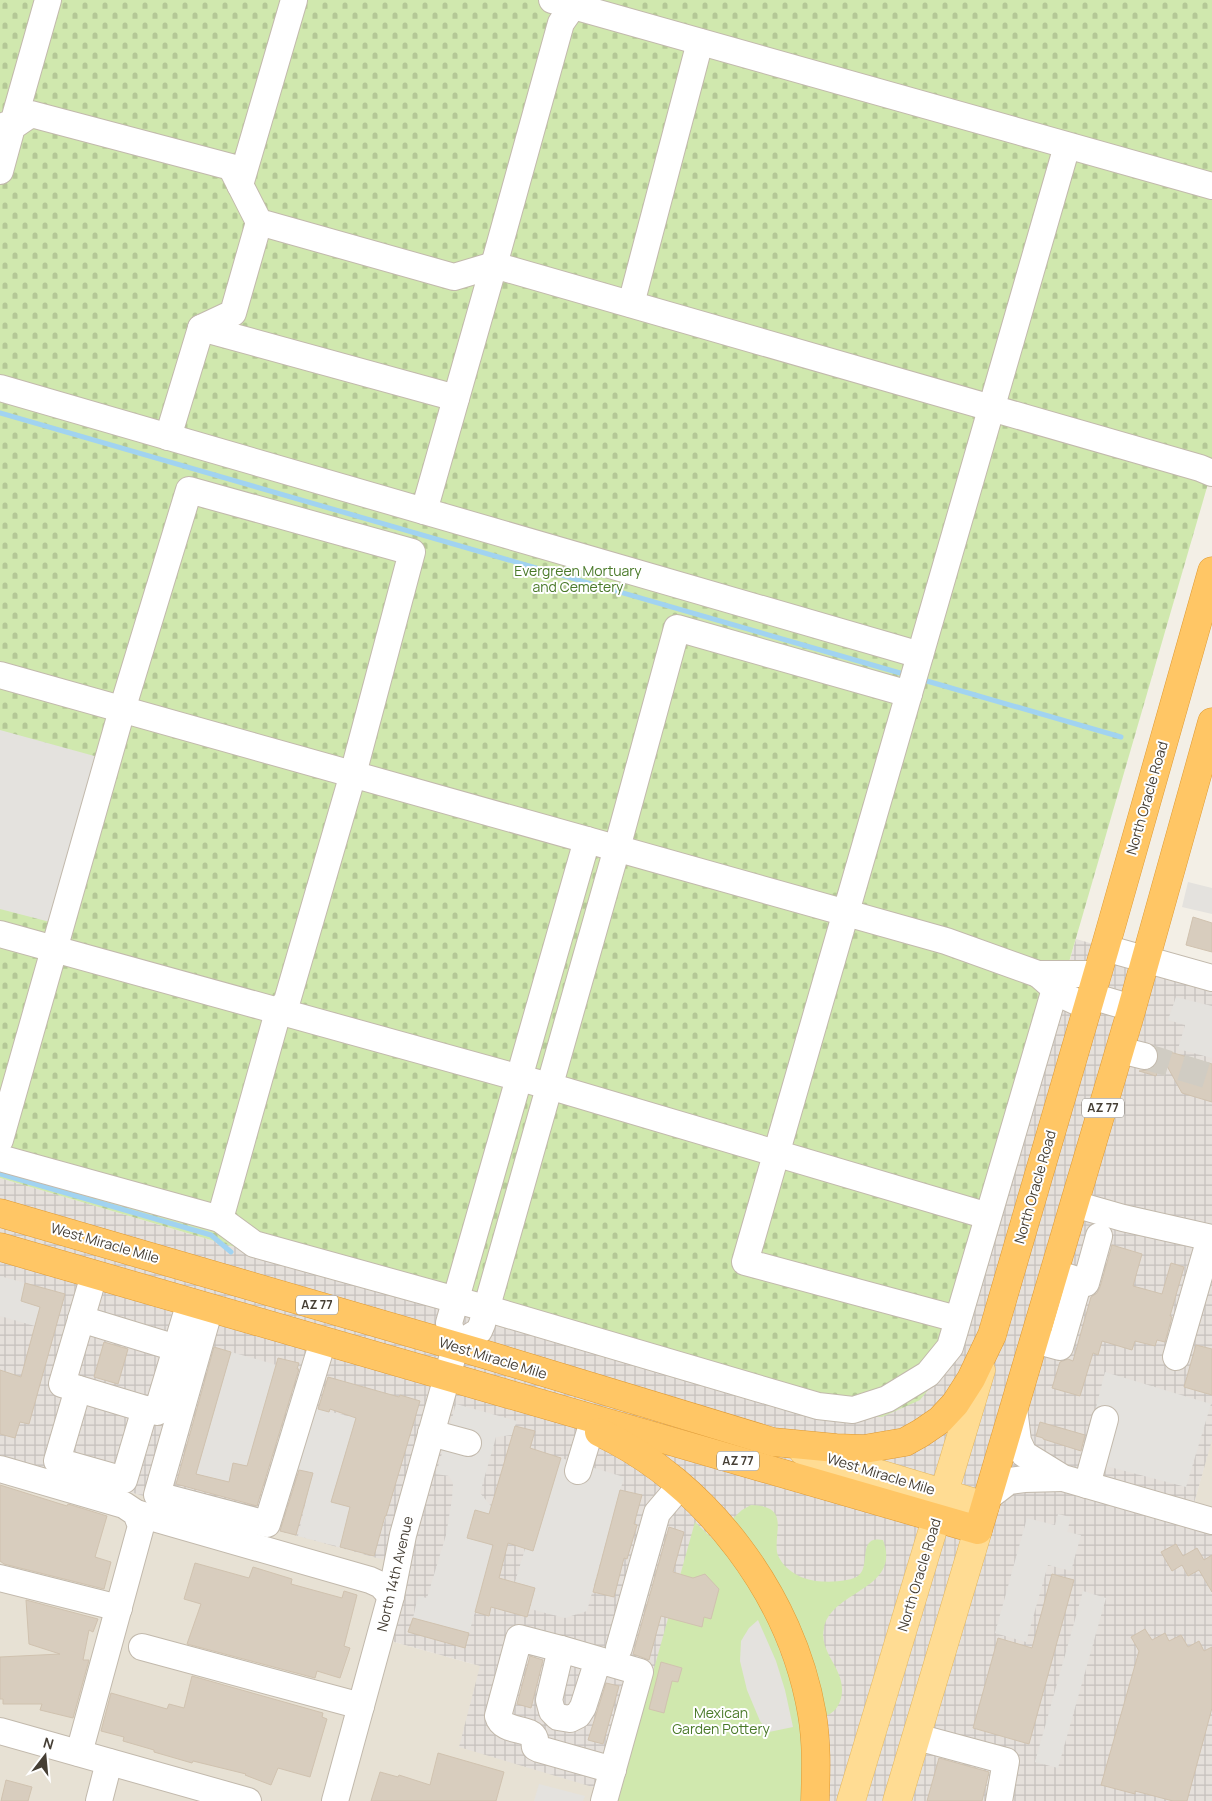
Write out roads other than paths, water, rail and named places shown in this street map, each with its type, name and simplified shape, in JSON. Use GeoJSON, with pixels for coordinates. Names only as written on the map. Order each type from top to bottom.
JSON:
{"type":"FeatureCollection","features":[{"type":"Feature","properties":{"kind":"highway","name":"North Oracle Road"},"geometry":{"type":"LineString","coordinates":[[992,1335],[1212,571]]}},
{"type":"Feature","properties":{"kind":"highway","name":"AZ 77"},"geometry":{"type":"LineString","coordinates":[[984,1511],[1034,1340],[1067,1277],[1071,1216],[1132,1053],[1132,1008],[1212,722]]}},
{"type":"Feature","properties":{"kind":"highway","name":"West Miracle Mile"},"geometry":{"type":"LineString","coordinates":[[0,1213],[455,1346],[774,1442]]}},
{"type":"Feature","properties":{"kind":"highway","name":"West Miracle Mile"},"geometry":{"type":"LineString","coordinates":[[0,1247],[539,1403],[940,1506],[984,1511]]}},
{"type":"Feature","properties":{"kind":"highway","name":"AZ 77"},"geometry":{"type":"LineString","coordinates":[[774,1442],[864,1449],[905,1442],[940,1420],[955,1404],[992,1335]]}},
{"type":"Feature","properties":{"kind":"highway"},"geometry":{"type":"LineString","coordinates":[[539,1403],[637,1453],[680,1486],[696,1500],[731,1540],[764,1586],[784,1624],[795,1653],[812,1712],[816,1752],[815,1801]]}},
{"type":"Feature","properties":{"kind":"main road","name":"North Oracle Road"},"geometry":{"type":"LineString","coordinates":[[851,1801],[992,1335]]}},
{"type":"Feature","properties":{"kind":"main road","name":"West Miracle Mile"},"geometry":{"type":"LineString","coordinates":[[774,1442],[940,1506]]}},
{"type":"Feature","properties":{"kind":"main road"},"geometry":{"type":"LineString","coordinates":[[897,1801],[984,1511]]}},
{"type":"Feature","properties":{"kind":"street"},"geometry":{"type":"LineString","coordinates":[[0,171],[6,125],[48,0]]}},
{"type":"Feature","properties":{"kind":"street"},"geometry":{"type":"LineString","coordinates":[[240,185],[294,0]]}},
{"type":"Feature","properties":{"kind":"street"},"geometry":{"type":"LineString","coordinates":[[424,511],[567,2],[700,42],[1212,186]]}},
{"type":"Feature","properties":{"kind":"street"},"geometry":{"type":"LineString","coordinates":[[631,304],[700,42]]}},
{"type":"Feature","properties":{"kind":"street"},"geometry":{"type":"LineString","coordinates":[[6,125],[31,114],[230,167],[240,185],[259,222],[234,313],[201,328],[168,437]]}},
{"type":"Feature","properties":{"kind":"street"},"geometry":{"type":"LineString","coordinates":[[957,1319],[745,1262],[990,407],[1067,146]]}},
{"type":"Feature","properties":{"kind":"street"},"geometry":{"type":"LineString","coordinates":[[259,222],[454,277],[494,265],[990,407],[1212,473]]}},
{"type":"Feature","properties":{"kind":"street"},"geometry":{"type":"LineString","coordinates":[[201,328],[456,398]]}},
{"type":"Feature","properties":{"kind":"street"},"geometry":{"type":"LineString","coordinates":[[0,388],[920,655]]}},
{"type":"Feature","properties":{"kind":"street"},"geometry":{"type":"LineString","coordinates":[[0,1140],[122,710],[189,490],[412,552],[353,774],[287,1001],[278,1012],[220,1219]]}},
{"type":"Feature","properties":{"kind":"street"},"geometry":{"type":"LineString","coordinates":[[587,840],[449,1323],[455,1346],[480,1331],[617,848],[677,628],[909,694]]}},
{"type":"Feature","properties":{"kind":"street"},"geometry":{"type":"LineString","coordinates":[[0,675],[946,941],[1047,981],[1062,996],[1092,992],[1132,1008]]}},
{"type":"Feature","properties":{"kind":"street"},"geometry":{"type":"LineString","coordinates":[[0,934],[549,1086],[988,1216]]}},
{"type":"Feature","properties":{"kind":"street"},"geometry":{"type":"LineString","coordinates":[[1105,948],[1212,978]]}},
{"type":"Feature","properties":{"kind":"street"},"geometry":{"type":"LineString","coordinates":[[0,1158],[220,1219],[254,1244],[485,1308],[818,1406],[853,1410],[887,1399],[928,1374],[950,1347],[988,1216],[1047,981]]}},
{"type":"Feature","properties":{"kind":"street"},"geometry":{"type":"LineString","coordinates":[[1071,1216],[1099,1236],[1116,1241],[1123,1218]]}},
{"type":"Feature","properties":{"kind":"street"},"geometry":{"type":"LineString","coordinates":[[1071,1216],[1123,1218],[1211,1238],[1176,1357]]}},
{"type":"Feature","properties":{"kind":"street"},"geometry":{"type":"LineString","coordinates":[[1067,1277],[1086,1283],[1099,1236]]}},
{"type":"Feature","properties":{"kind":"street"},"geometry":{"type":"LineString","coordinates":[[94,1274],[62,1384],[145,1409],[157,1412],[176,1348],[200,1305]]}},
{"type":"Feature","properties":{"kind":"street"},"geometry":{"type":"LineString","coordinates":[[200,1305],[158,1495],[267,1524],[323,1341]]}},
{"type":"Feature","properties":{"kind":"street"},"geometry":{"type":"LineString","coordinates":[[81,1319],[176,1348]]}},
{"type":"Feature","properties":{"kind":"street","name":"North 14th Avenue"},"geometry":{"type":"LineString","coordinates":[[335,1801],[391,1596],[403,1535],[455,1346]]}},
{"type":"Feature","properties":{"kind":"street"},"geometry":{"type":"LineString","coordinates":[[78,1388],[57,1461],[124,1480],[145,1409]]}},
{"type":"Feature","properties":{"kind":"street"},"geometry":{"type":"LineString","coordinates":[[1014,1408],[1018,1441],[1022,1451],[1031,1459],[1063,1478],[1212,1520]]}},
{"type":"Feature","properties":{"kind":"street"},"geometry":{"type":"LineString","coordinates":[[1087,1485],[1104,1419]]}},
{"type":"Feature","properties":{"kind":"street"},"geometry":{"type":"LineString","coordinates":[[578,1471],[591,1428]]}},
{"type":"Feature","properties":{"kind":"street"},"geometry":{"type":"LineString","coordinates":[[431,1433],[468,1443]]}},
{"type":"Feature","properties":{"kind":"street"},"geometry":{"type":"LineString","coordinates":[[0,1469],[124,1504],[136,1513],[370,1580],[381,1585],[391,1596]]}},
{"type":"Feature","properties":{"kind":"street"},"geometry":{"type":"LineString","coordinates":[[984,1511],[1010,1481],[1063,1478]]}},
{"type":"Feature","properties":{"kind":"street"},"geometry":{"type":"LineString","coordinates":[[561,1649],[549,1700],[552,1710],[558,1717],[570,1719],[578,1715],[583,1707],[609,1654],[657,1513],[680,1486]]}},
{"type":"Feature","properties":{"kind":"street"},"geometry":{"type":"LineString","coordinates":[[79,1754],[142,1526],[136,1513]]}},
{"type":"Feature","properties":{"kind":"street"},"geometry":{"type":"LineString","coordinates":[[0,1578],[119,1608]]}},
{"type":"Feature","properties":{"kind":"street"},"geometry":{"type":"LineString","coordinates":[[604,1801],[613,1770],[640,1672],[609,1654],[561,1649],[519,1638],[498,1716],[500,1722],[532,1735],[535,1739],[535,1747],[613,1770]]}},
{"type":"Feature","properties":{"kind":"street"},"geometry":{"type":"LineString","coordinates":[[142,1647],[361,1706]]}},
{"type":"Feature","properties":{"kind":"street"},"geometry":{"type":"LineString","coordinates":[[564,1756],[576,1716]]}},
{"type":"Feature","properties":{"kind":"street"},"geometry":{"type":"LineString","coordinates":[[0,1731],[248,1801]]}},
{"type":"Feature","properties":{"kind":"street"},"geometry":{"type":"LineString","coordinates":[[917,1736],[1006,1761],[999,1801]]}},
{"type":"Feature","properties":{"kind":"street"},"geometry":{"type":"LineString","coordinates":[[98,1801],[109,1762]]}},
{"type":"Feature","properties":{"kind":"waterway"},"geometry":{"type":"LineString","coordinates":[[0,413],[907,675]]}},
{"type":"Feature","properties":{"kind":"waterway"},"geometry":{"type":"LineString","coordinates":[[920,679],[1121,737]]}},
{"type":"Feature","properties":{"kind":"waterway"},"geometry":{"type":"LineString","coordinates":[[0,1174],[211,1235],[231,1252]]}},
{"type":"Feature","properties":{"kind":"tunnel"},"geometry":{"type":"LineString","coordinates":[[1144,1056],[1212,1077]]}},
{"type":"Feature","properties":{"kind":"park label","name":"Evergreen Mortuary and Cemetery"},"geometry":{"type":"Point","coordinates":[578,580]}},
{"type":"Feature","properties":{"kind":"park label","name":"Mexican Garden Pottery"},"geometry":{"type":"Point","coordinates":[721,1722]}}]}
